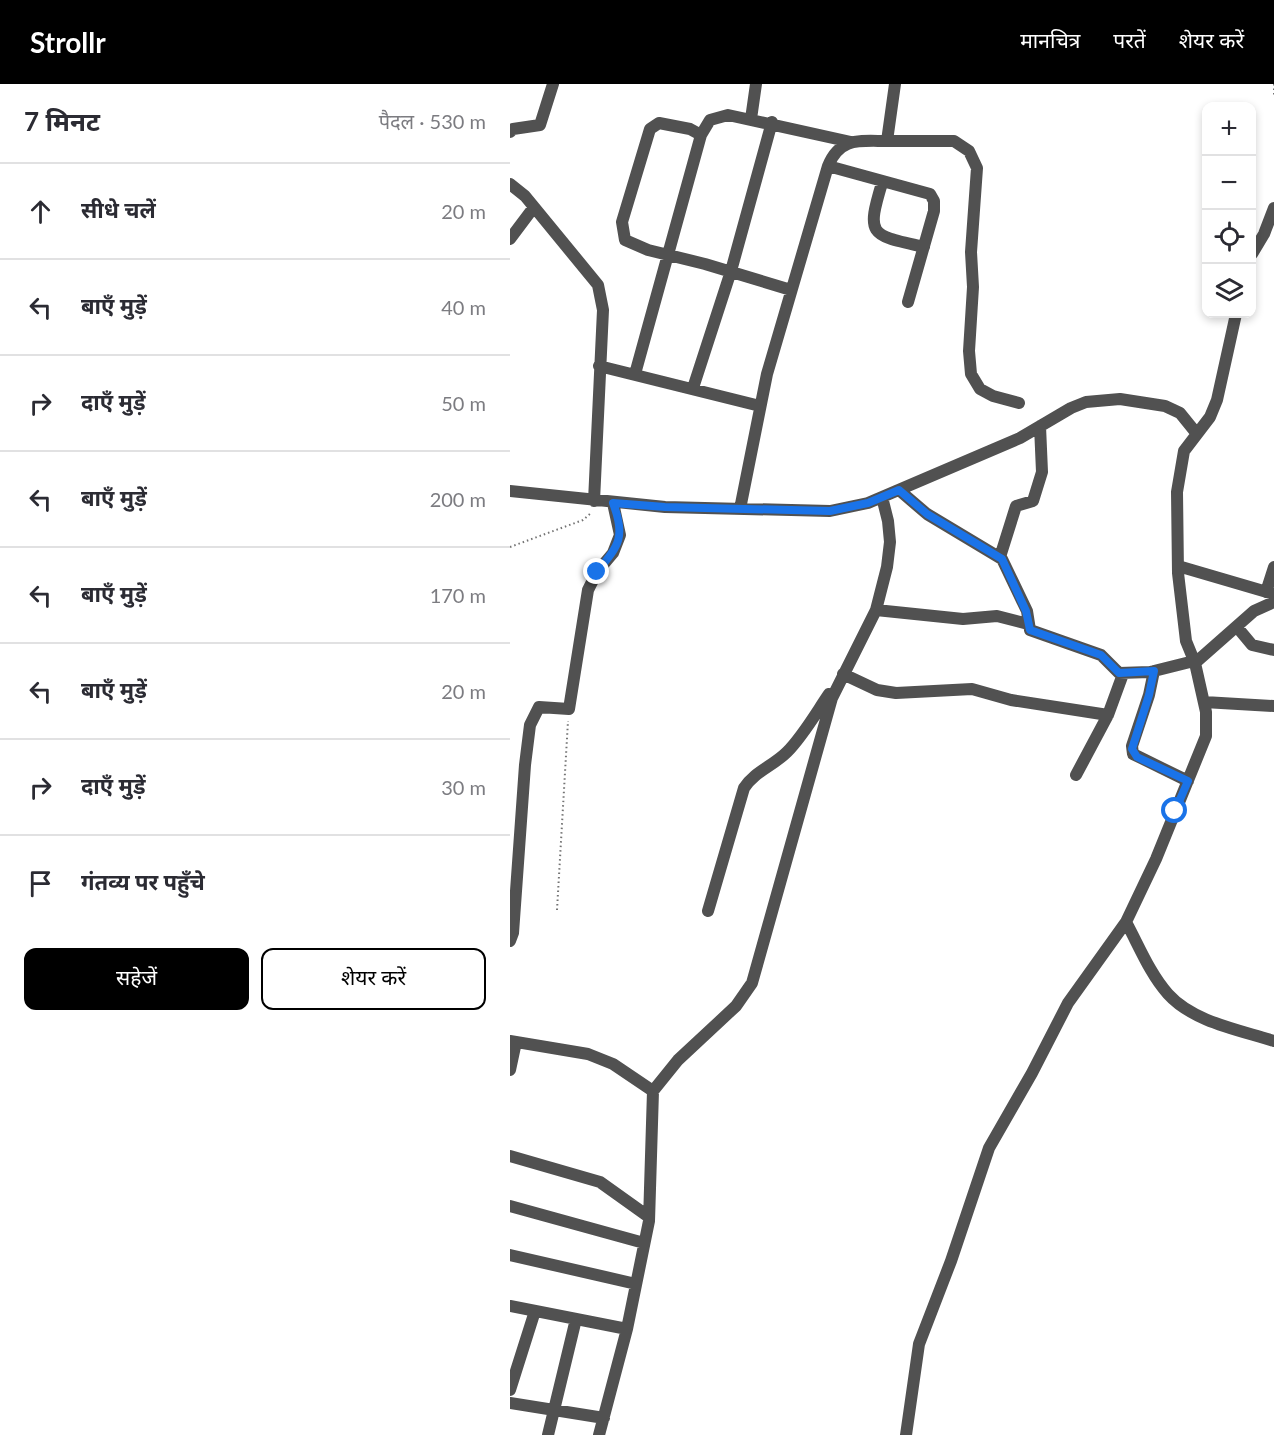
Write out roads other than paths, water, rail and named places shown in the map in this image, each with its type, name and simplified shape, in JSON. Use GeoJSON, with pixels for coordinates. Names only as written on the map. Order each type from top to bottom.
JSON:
{"type":"FeatureCollection","features":[{"type":"Feature","properties":{"kind":"street"},"geometry":{"type":"LineString","coordinates":[[510,132],[513,129],[540,126],[554,84]]}},
{"type":"Feature","properties":{"kind":"street"},"geometry":{"type":"LineString","coordinates":[[751,119],[756,84]]}},
{"type":"Feature","properties":{"kind":"street"},"geometry":{"type":"LineString","coordinates":[[887,141],[895,84]]}},
{"type":"Feature","properties":{"kind":"street"},"geometry":{"type":"LineString","coordinates":[[635,374],[701,135],[710,120],[717,116],[772,122],[851,142],[954,141],[969,151],[977,168],[970,252],[973,286],[970,374],[981,389],[993,396],[1018,403]]}},
{"type":"Feature","properties":{"kind":"street"},"geometry":{"type":"LineString","coordinates":[[693,388],[730,271],[772,122]]}},
{"type":"Feature","properties":{"kind":"street"},"geometry":{"type":"LineString","coordinates":[[701,135],[690,129],[659,123],[650,129],[622,222],[625,240],[648,250],[730,271],[791,290]]}},
{"type":"Feature","properties":{"kind":"street"},"geometry":{"type":"LineString","coordinates":[[741,509],[760,406],[828,166],[839,147],[851,142]]}},
{"type":"Feature","properties":{"kind":"street"},"geometry":{"type":"LineString","coordinates":[[828,166],[882,183],[930,194],[934,201],[934,211],[908,302]]}},
{"type":"Feature","properties":{"kind":"street"},"geometry":{"type":"LineString","coordinates":[[882,183],[872,218],[873,227],[880,235],[891,240],[924,247]]}},
{"type":"Feature","properties":{"kind":"street"},"geometry":{"type":"LineString","coordinates":[[510,184],[534,207],[598,285],[603,310],[594,501]]}},
{"type":"Feature","properties":{"kind":"street"},"geometry":{"type":"LineString","coordinates":[[510,239],[534,207]]}},
{"type":"Feature","properties":{"kind":"street"},"geometry":{"type":"LineString","coordinates":[[1256,246],[1264,234],[1274,208]]}},
{"type":"Feature","properties":{"kind":"street"},"geometry":{"type":"LineString","coordinates":[[906,1435],[919,1344],[951,1261],[989,1148],[1032,1073],[1068,1003],[1126,922],[1156,859],[1206,735],[1204,702],[1186,641],[1178,566],[1177,492],[1180,463],[1185,451],[1210,417],[1217,400],[1235,318]]}},
{"type":"Feature","properties":{"kind":"street"},"geometry":{"type":"LineString","coordinates":[[599,366],[760,406]]}},
{"type":"Feature","properties":{"kind":"street"},"geometry":{"type":"LineString","coordinates":[[510,491],[613,503],[830,511],[868,503],[899,490],[1020,438],[1086,402],[1120,399],[1165,406],[1180,413],[1197,434]]}},
{"type":"Feature","properties":{"kind":"street"},"geometry":{"type":"LineString","coordinates":[[1000,557],[1016,506],[1034,501],[1038,490],[1042,472],[1040,426]]}},
{"type":"Feature","properties":{"kind":"street"},"geometry":{"type":"LineString","coordinates":[[899,490],[927,514],[1000,557],[1006,564],[1026,611],[1030,630],[1101,655],[1113,670],[1123,674],[1154,671],[1194,662],[1271,596],[1274,567]]}},
{"type":"Feature","properties":{"kind":"street"},"geometry":{"type":"LineString","coordinates":[[708,911],[744,788],[752,777],[778,761],[790,750],[840,678],[865,637],[876,610],[887,567],[890,542],[882,497]]}},
{"type":"Feature","properties":{"kind":"street"},"geometry":{"type":"LineString","coordinates":[[510,941],[513,933],[520,819],[530,725],[539,707],[569,709],[588,590],[597,572],[614,553],[620,535],[619,518],[613,503]]}},
{"type":"Feature","properties":{"kind":"street"},"geometry":{"type":"LineString","coordinates":[[1178,566],[1271,596]]}},
{"type":"Feature","properties":{"kind":"street"},"geometry":{"type":"LineString","coordinates":[[876,610],[963,619],[997,616],[1028,624]]}},
{"type":"Feature","properties":{"kind":"street"},"geometry":{"type":"LineString","coordinates":[[1237,627],[1252,645],[1274,650]]}},
{"type":"Feature","properties":{"kind":"street"},"geometry":{"type":"LineString","coordinates":[[1154,671],[1149,695],[1132,746],[1133,754],[1188,781]]}},
{"type":"Feature","properties":{"kind":"street"},"geometry":{"type":"LineString","coordinates":[[1076,775],[1108,715],[1123,674]]}},
{"type":"Feature","properties":{"kind":"street"},"geometry":{"type":"LineString","coordinates":[[840,678],[896,693],[972,689],[1011,700],[1108,715]]}},
{"type":"Feature","properties":{"kind":"street"},"geometry":{"type":"LineString","coordinates":[[599,1435],[627,1329],[649,1216],[653,1091],[678,1060],[736,1006],[752,983],[840,678]]}},
{"type":"Feature","properties":{"kind":"street"},"geometry":{"type":"LineString","coordinates":[[1204,702],[1274,706]]}},
{"type":"Feature","properties":{"kind":"street"},"geometry":{"type":"LineString","coordinates":[[1126,922],[1159,982],[1178,1003],[1215,1021],[1274,1041]]}},
{"type":"Feature","properties":{"kind":"street"},"geometry":{"type":"LineString","coordinates":[[510,1070],[513,1041],[588,1054],[613,1064],[653,1091]]}},
{"type":"Feature","properties":{"kind":"street"},"geometry":{"type":"LineString","coordinates":[[510,1156],[600,1182],[649,1216]]}},
{"type":"Feature","properties":{"kind":"street"},"geometry":{"type":"LineString","coordinates":[[510,1206],[644,1242]]}},
{"type":"Feature","properties":{"kind":"street"},"geometry":{"type":"LineString","coordinates":[[510,1255],[636,1284]]}},
{"type":"Feature","properties":{"kind":"street"},"geometry":{"type":"LineString","coordinates":[[510,1306],[627,1329]]}},
{"type":"Feature","properties":{"kind":"street"},"geometry":{"type":"LineString","coordinates":[[510,1390],[535,1311]]}},
{"type":"Feature","properties":{"kind":"street"},"geometry":{"type":"LineString","coordinates":[[548,1435],[576,1319]]}},
{"type":"Feature","properties":{"kind":"street"},"geometry":{"type":"LineString","coordinates":[[510,1403],[604,1418]]}}]}
